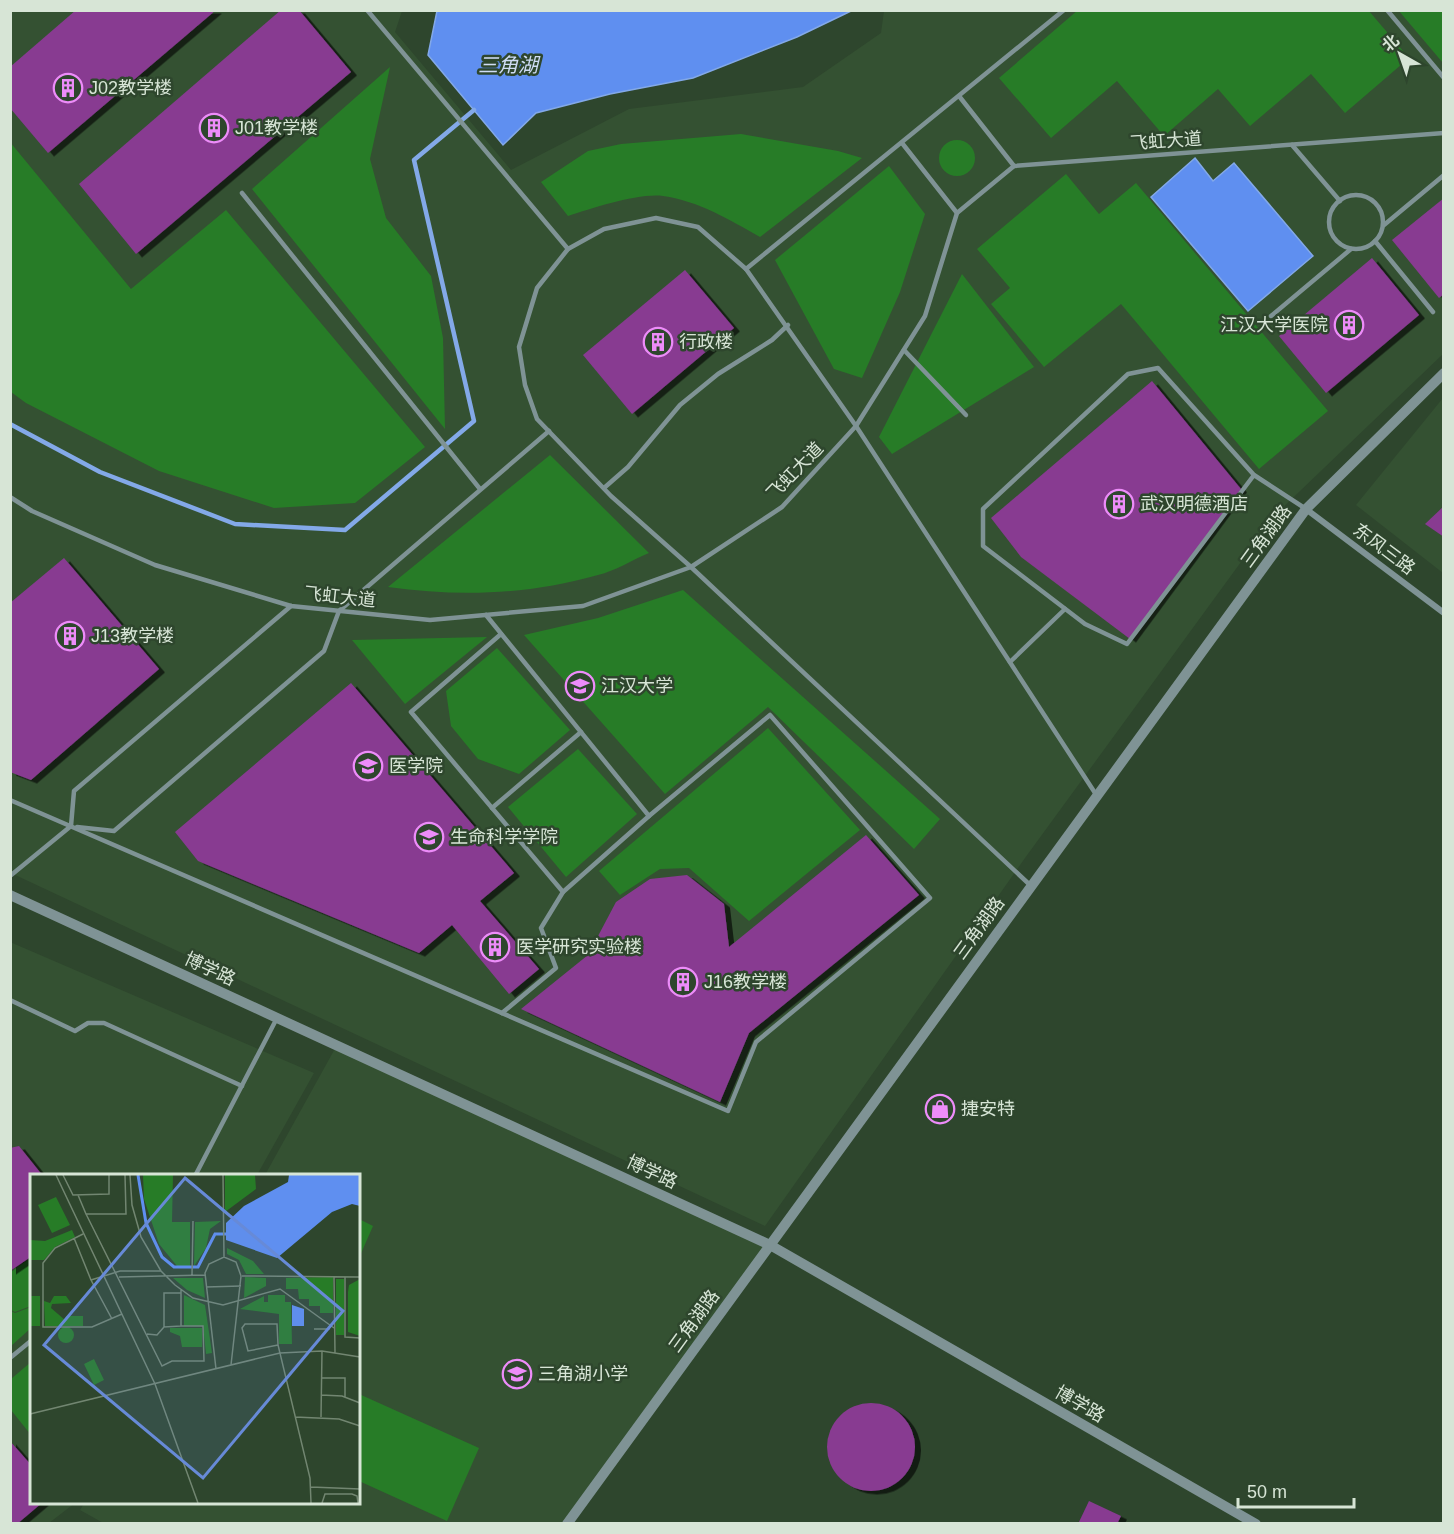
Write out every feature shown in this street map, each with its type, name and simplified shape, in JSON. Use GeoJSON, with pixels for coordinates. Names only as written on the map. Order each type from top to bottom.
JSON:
{"type":"FeatureCollection","features":[{"type":"Feature","properties":{"kind":"street","name":"三角湖路"},"geometry":{"type":"LineString","coordinates":[[567,1524],[1030,885],[1306,509],[1443,374]]}},
{"type":"Feature","properties":{"kind":"street","name":"东风三路"},"geometry":{"type":"LineString","coordinates":[[1306,509],[1443,613]]}},
{"type":"Feature","properties":{"kind":"street","name":"博学路"},"geometry":{"type":"LineString","coordinates":[[10,895],[770,1245],[1256,1524]]}},
{"type":"Feature","properties":{"kind":"lane"},"geometry":{"type":"LineString","coordinates":[[367,10],[568,249]]}},
{"type":"Feature","properties":{"kind":"lane"},"geometry":{"type":"LineString","coordinates":[[746,269],[1064,10]]}},
{"type":"Feature","properties":{"kind":"lane"},"geometry":{"type":"LineString","coordinates":[[1387,10],[1443,78]]}},
{"type":"Feature","properties":{"kind":"lane"},"geometry":{"type":"LineString","coordinates":[[902,143],[957,213],[1014,166],[958,96]]}},
{"type":"Feature","properties":{"kind":"lane","name":"飞虹大道"},"geometry":{"type":"LineString","coordinates":[[1014,166],[1443,133]]}},
{"type":"Feature","properties":{"kind":"lane"},"geometry":{"type":"LineString","coordinates":[[1292,145],[1340,201]]}},
{"type":"Feature","properties":{"kind":"lane"},"geometry":{"type":"LineString","coordinates":[[1383,226],[1379,208],[1366,197],[1357,195],[1340,201],[1334,207],[1329,224],[1336,240],[1351,249],[1360,249],[1375,241],[1383,226],[1443,175]]}},
{"type":"Feature","properties":{"kind":"lane"},"geometry":{"type":"LineString","coordinates":[[242,193],[480,489]]}},
{"type":"Feature","properties":{"kind":"lane","name":"飞虹大道"},"geometry":{"type":"LineString","coordinates":[[10,497],[32,511],[155,565],[291,606],[430,620],[583,606],[691,567],[782,507],[856,426],[926,316],[957,213]]}},
{"type":"Feature","properties":{"kind":"lane"},"geometry":{"type":"LineString","coordinates":[[1030,885],[604,488],[537,419],[525,385],[519,347],[537,288],[568,249],[604,230],[656,219],[698,227],[746,269],[788,325],[856,426],[1097,796]]}},
{"type":"Feature","properties":{"kind":"lane"},"geometry":{"type":"LineString","coordinates":[[1375,241],[1433,312]]}},
{"type":"Feature","properties":{"kind":"lane"},"geometry":{"type":"LineString","coordinates":[[1271,316],[1351,249]]}},
{"type":"Feature","properties":{"kind":"lane"},"geometry":{"type":"LineString","coordinates":[[604,488],[628,467],[680,405],[718,374],[772,339],[788,325]]}},
{"type":"Feature","properties":{"kind":"lane"},"geometry":{"type":"LineString","coordinates":[[904,350],[966,414]]}},
{"type":"Feature","properties":{"kind":"lane"},"geometry":{"type":"LineString","coordinates":[[1254,475],[1127,644],[1085,624],[984,546],[983,510],[1128,374],[1158,368],[1254,475],[1306,509]]}},
{"type":"Feature","properties":{"kind":"lane"},"geometry":{"type":"LineString","coordinates":[[71,826],[114,831],[324,651],[339,611],[549,431]]}},
{"type":"Feature","properties":{"kind":"lane"},"geometry":{"type":"LineString","coordinates":[[10,876],[71,826],[74,791],[291,606]]}},
{"type":"Feature","properties":{"kind":"lane"},"geometry":{"type":"LineString","coordinates":[[1010,662],[1065,609]]}},
{"type":"Feature","properties":{"kind":"lane"},"geometry":{"type":"LineString","coordinates":[[486,615],[649,816]]}},
{"type":"Feature","properties":{"kind":"lane"},"geometry":{"type":"LineString","coordinates":[[501,634],[411,712],[563,892]]}},
{"type":"Feature","properties":{"kind":"lane"},"geometry":{"type":"LineString","coordinates":[[10,800],[728,1112],[756,1042],[930,898],[770,716],[649,816],[563,892],[541,928],[556,968],[502,1013]]}},
{"type":"Feature","properties":{"kind":"lane"},"geometry":{"type":"LineString","coordinates":[[492,808],[581,732]]}},
{"type":"Feature","properties":{"kind":"lane"},"geometry":{"type":"LineString","coordinates":[[10,1000],[75,1031],[88,1023],[104,1023],[242,1086]]}},
{"type":"Feature","properties":{"kind":"lane"},"geometry":{"type":"LineString","coordinates":[[196,1174],[277,1018]]}},
{"type":"Feature","properties":{"kind":"lane"},"geometry":{"type":"LineString","coordinates":[[10,1358],[30,1342]]}},
{"type":"Feature","properties":{"kind":"shaded area","name":"江汉大学"},"geometry":{"type":"Polygon","coordinates":[[[11,11],[402,11],[395,32],[511,170],[629,109],[803,87],[881,33],[884,11],[1443,11],[1443,354],[1276,514],[1025,858],[765,1226],[11,873],[11,11]]]}},
{"type":"Feature","properties":{"kind":"shaded area"},"geometry":{"type":"Polygon","coordinates":[[[1443,398],[1443,573],[1356,505],[1443,398]]]}},
{"type":"Feature","properties":{"kind":"shaded area"},"geometry":{"type":"Polygon","coordinates":[[[10,942],[314,1073],[258,1174],[30,1174],[30,1504],[74,1504],[49,1523],[11,1523],[10,942]]]}},
{"type":"Feature","properties":{"kind":"shaded area","name":"三角湖小学"},"geometry":{"type":"Polygon","coordinates":[[[337,1045],[770,1245],[567,1523],[105,1524],[80,1510],[84,1504],[360,1504],[360,1174],[266,1174],[337,1045]]]}},
{"type":"Feature","properties":{"kind":"green space"},"geometry":{"type":"Polygon","coordinates":[[[1078,10],[1369,11],[1409,58],[1345,113],[1311,74],[1250,126],[1218,89],[1164,136],[1117,81],[1051,138],[999,78],[1078,10]]]}},
{"type":"Feature","properties":{"kind":"green space"},"geometry":{"type":"Polygon","coordinates":[[[1399,11],[1443,11],[1443,63],[1399,11]]]}},
{"type":"Feature","properties":{"kind":"green space"},"geometry":{"type":"Polygon","coordinates":[[[390,67],[370,159],[386,218],[431,276],[443,338],[445,429],[252,189],[390,67]]]}},
{"type":"Feature","properties":{"kind":"green space"},"geometry":{"type":"Polygon","coordinates":[[[741,134],[838,151],[862,158],[760,237],[702,207],[663,196],[629,199],[568,216],[541,182],[588,151],[621,144],[741,134]]]}},
{"type":"Feature","properties":{"kind":"green space"},"geometry":{"type":"Polygon","coordinates":[[[957,140],[970,145],[975,158],[970,171],[957,176],[944,171],[939,158],[944,145],[957,140]]]}},
{"type":"Feature","properties":{"kind":"green space"},"geometry":{"type":"Polygon","coordinates":[[[10,142],[131,289],[226,210],[425,447],[355,503],[274,508],[159,471],[26,403],[11,392],[10,142]]]}},
{"type":"Feature","properties":{"kind":"green space"},"geometry":{"type":"Polygon","coordinates":[[[889,166],[925,214],[900,292],[862,378],[834,369],[775,260],[889,166]]]}},
{"type":"Feature","properties":{"kind":"green space"},"geometry":{"type":"Polygon","coordinates":[[[1066,174],[1099,214],[1136,183],[1328,411],[1259,469],[1121,304],[1044,367],[991,304],[1010,288],[977,249],[1066,174]]]}},
{"type":"Feature","properties":{"kind":"green space"},"geometry":{"type":"Polygon","coordinates":[[[962,274],[1034,367],[892,454],[879,437],[962,274]]]}},
{"type":"Feature","properties":{"kind":"green space"},"geometry":{"type":"Polygon","coordinates":[[[550,455],[649,553],[604,573],[545,587],[467,593],[388,587],[550,455]]]}},
{"type":"Feature","properties":{"kind":"green space"},"geometry":{"type":"Polygon","coordinates":[[[683,590],[940,819],[914,849],[768,707],[665,794],[524,635],[598,618],[683,590]]]}},
{"type":"Feature","properties":{"kind":"green space"},"geometry":{"type":"Polygon","coordinates":[[[487,637],[405,704],[352,640],[487,637]]]}},
{"type":"Feature","properties":{"kind":"green space"},"geometry":{"type":"Polygon","coordinates":[[[497,648],[570,730],[519,774],[478,759],[451,726],[446,691],[497,648]]]}},
{"type":"Feature","properties":{"kind":"green space"},"geometry":{"type":"Polygon","coordinates":[[[768,728],[860,830],[749,921],[689,868],[660,869],[620,895],[599,871],[768,728]]]}},
{"type":"Feature","properties":{"kind":"green space"},"geometry":{"type":"Polygon","coordinates":[[[578,749],[637,814],[566,877],[508,807],[578,749]]]}},
{"type":"Feature","properties":{"kind":"green space"},"geometry":{"type":"Polygon","coordinates":[[[360,1220],[373,1226],[360,1256],[360,1220]]]}},
{"type":"Feature","properties":{"kind":"green space"},"geometry":{"type":"Polygon","coordinates":[[[30,1259],[30,1306],[15,1312],[11,1310],[11,1272],[30,1259]]]}},
{"type":"Feature","properties":{"kind":"green space"},"geometry":{"type":"Polygon","coordinates":[[[30,1307],[30,1329],[11,1346],[11,1311],[15,1313],[30,1307]]]}},
{"type":"Feature","properties":{"kind":"green space"},"geometry":{"type":"Polygon","coordinates":[[[30,1363],[30,1434],[11,1410],[11,1379],[30,1363]]]}},
{"type":"Feature","properties":{"kind":"green space"},"geometry":{"type":"Polygon","coordinates":[[[360,1394],[479,1448],[447,1521],[360,1481],[360,1394]]]}},
{"type":"Feature","properties":{"kind":"water","name":"三角湖"},"geometry":{"type":"Polygon","coordinates":[[[437,10],[851,11],[797,37],[693,78],[610,94],[536,113],[503,145],[428,55],[437,10]]]}},
{"type":"Feature","properties":{"kind":"water"},"geometry":{"type":"Polygon","coordinates":[[[1195,158],[1213,181],[1234,163],[1313,256],[1248,311],[1151,197],[1195,158]]]}},
{"type":"Feature","properties":{"kind":"building","name":"J02教学楼"},"geometry":{"type":"Polygon","coordinates":[[[76,10],[216,10],[48,153],[10,108],[10,67],[76,10]]]}},
{"type":"Feature","properties":{"kind":"building","name":"J01教学楼"},"geometry":{"type":"Polygon","coordinates":[[[281,10],[299,10],[351,72],[136,254],[79,184],[281,10]]]}},
{"type":"Feature","properties":{"kind":"building"},"geometry":{"type":"Polygon","coordinates":[[[1444,198],[1444,294],[1439,298],[1392,240],[1444,198]]]}},
{"type":"Feature","properties":{"kind":"building","name":"江汉大学医院"},"geometry":{"type":"Polygon","coordinates":[[[1372,258],[1419,315],[1326,393],[1279,336],[1372,258]]]}},
{"type":"Feature","properties":{"kind":"building","name":"行政楼"},"geometry":{"type":"Polygon","coordinates":[[[685,270],[734,328],[632,414],[583,355],[685,270]]]}},
{"type":"Feature","properties":{"kind":"building","name":"武汉明德酒店"},"geometry":{"type":"Polygon","coordinates":[[[1152,381],[1241,489],[1130,639],[1021,557],[991,518],[1152,381]]]}},
{"type":"Feature","properties":{"kind":"building"},"geometry":{"type":"Polygon","coordinates":[[[1444,506],[1444,537],[1425,524],[1444,506]]]}},
{"type":"Feature","properties":{"kind":"building","name":"J13教学楼"},"geometry":{"type":"Polygon","coordinates":[[[64,558],[159,669],[31,780],[10,772],[10,603],[64,558]]]}},
{"type":"Feature","properties":{"kind":"building"},"geometry":{"type":"Polygon","coordinates":[[[351,683],[514,873],[480,901],[539,969],[509,994],[452,925],[419,953],[198,861],[175,832],[351,683]]]}},
{"type":"Feature","properties":{"kind":"building","name":"J16教学楼"},"geometry":{"type":"Polygon","coordinates":[[[866,835],[919,895],[749,1033],[720,1102],[521,1009],[588,955],[616,902],[650,879],[687,875],[724,904],[729,947],[866,835]]]}},
{"type":"Feature","properties":{"kind":"building"},"geometry":{"type":"Polygon","coordinates":[[[19,1146],[41,1174],[30,1174],[30,1257],[10,1271],[10,1148],[19,1146]]]}},
{"type":"Feature","properties":{"kind":"building"},"geometry":{"type":"Polygon","coordinates":[[[871,1403],[896,1410],[908,1422],[915,1447],[908,1472],[896,1484],[871,1491],[846,1484],[834,1472],[827,1447],[834,1422],[846,1410],[871,1403]]]}},
{"type":"Feature","properties":{"kind":"building"},"geometry":{"type":"Polygon","coordinates":[[[10,1441],[30,1464],[30,1504],[41,1504],[17,1524],[10,1524],[10,1441]]]}},
{"type":"Feature","properties":{"kind":"building"},"geometry":{"type":"Polygon","coordinates":[[[1089,1501],[1121,1516],[1117,1524],[1078,1524],[1089,1501]]]}},
{"type":"Feature","properties":{"kind":"waterway"},"geometry":{"type":"LineString","coordinates":[[10,424],[100,472],[235,524],[345,530],[474,421],[414,160],[474,110]]}},
{"type":"Feature","properties":{"kind":"place","name":"J02教学楼"},"geometry":{"type":"Point","coordinates":[68,88]}},
{"type":"Feature","properties":{"kind":"place","name":"J01教学楼"},"geometry":{"type":"Point","coordinates":[214,128]}},
{"type":"Feature","properties":{"kind":"place","name":"江汉大学医院"},"geometry":{"type":"Point","coordinates":[1349,325]}},
{"type":"Feature","properties":{"kind":"place","name":"行政楼"},"geometry":{"type":"Point","coordinates":[658,342]}},
{"type":"Feature","properties":{"kind":"place","name":"武汉明德酒店"},"geometry":{"type":"Point","coordinates":[1119,504]}},
{"type":"Feature","properties":{"kind":"place","name":"J13教学楼"},"geometry":{"type":"Point","coordinates":[70,636]}},
{"type":"Feature","properties":{"kind":"place","name":"江汉大学"},"geometry":{"type":"Point","coordinates":[580,686]}},
{"type":"Feature","properties":{"kind":"place","name":"医学院"},"geometry":{"type":"Point","coordinates":[368,766]}},
{"type":"Feature","properties":{"kind":"place","name":"生命科学学院"},"geometry":{"type":"Point","coordinates":[429,837]}},
{"type":"Feature","properties":{"kind":"place","name":"医学研究实验楼"},"geometry":{"type":"Point","coordinates":[495,947]}},
{"type":"Feature","properties":{"kind":"place","name":"J16教学楼"},"geometry":{"type":"Point","coordinates":[683,982]}},
{"type":"Feature","properties":{"kind":"place","name":"捷安特"},"geometry":{"type":"Point","coordinates":[940,1109]}},
{"type":"Feature","properties":{"kind":"place","name":"三角湖小学"},"geometry":{"type":"Point","coordinates":[517,1374]}}]}
